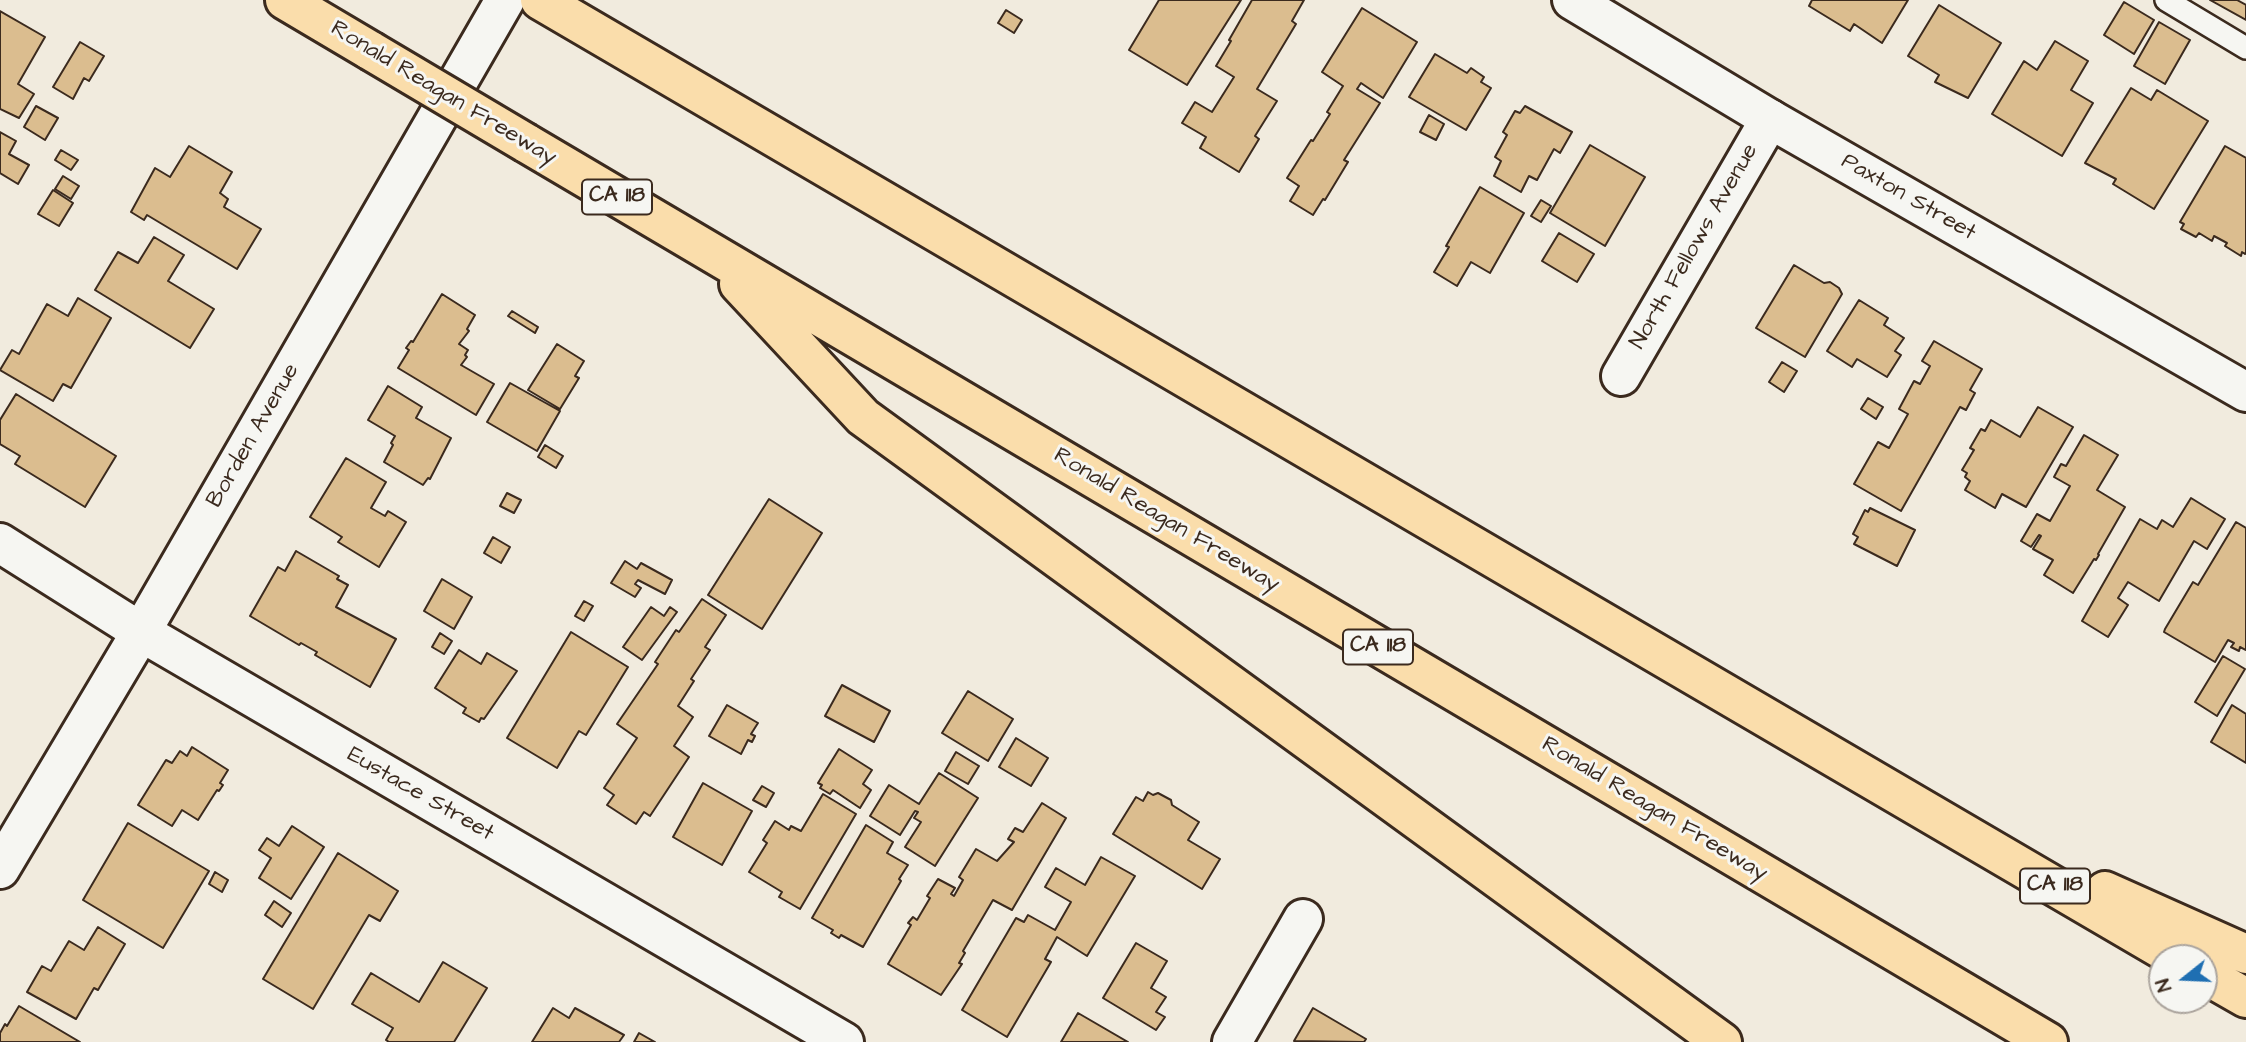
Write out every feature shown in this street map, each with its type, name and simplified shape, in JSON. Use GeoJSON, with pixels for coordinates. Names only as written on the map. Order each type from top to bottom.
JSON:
{"type":"FeatureCollection","features":[{"type":"Feature","properties":{"kind":"highway","name":"Ronald Reagan Freeway"},"geometry":{"type":"LineString","coordinates":[[285,0],[2048,1042]]}},
{"type":"Feature","properties":{"kind":"highway"},"geometry":{"type":"LineString","coordinates":[[540,0],[591,11]]}},
{"type":"Feature","properties":{"kind":"highway","name":"CA 118"},"geometry":{"type":"LineString","coordinates":[[591,11],[741,116],[2153,944]]}},
{"type":"Feature","properties":{"kind":"highway"},"geometry":{"type":"LineString","coordinates":[[709,252],[863,417],[1722,1042]]}},
{"type":"Feature","properties":{"kind":"highway"},"geometry":{"type":"LineString","coordinates":[[1933,814],[2246,954]]}},
{"type":"Feature","properties":{"kind":"highway"},"geometry":{"type":"LineString","coordinates":[[2218,982],[2246,998]]}},
{"type":"Feature","properties":{"kind":"street","name":"Borden Avenue"},"geometry":{"type":"LineString","coordinates":[[0,869],[141,632],[505,0]]}},
{"type":"Feature","properties":{"kind":"street","name":"Paxton Street"},"geometry":{"type":"LineString","coordinates":[[1572,0],[1770,119],[2246,392]]}},
{"type":"Feature","properties":{"kind":"street","name":"North Fellows Avenue"},"geometry":{"type":"LineString","coordinates":[[1620,376],[1770,119]]}},
{"type":"Feature","properties":{"kind":"street","name":"Eustace Street"},"geometry":{"type":"LineString","coordinates":[[0,543],[141,632],[844,1042]]}},
{"type":"Feature","properties":{"kind":"street"},"geometry":{"type":"LineString","coordinates":[[1232,1042],[1303,919]]}},
{"type":"Feature","properties":{"kind":"lane"},"geometry":{"type":"LineString","coordinates":[[2166,0],[2246,48]]}},
{"type":"Feature","properties":{"kind":"building"},"geometry":{"type":"Polygon","coordinates":[[[1159,0],[1241,0],[1187,85],[1129,50],[1159,0]]]}},
{"type":"Feature","properties":{"kind":"building"},"geometry":{"type":"Polygon","coordinates":[[[1252,0],[1304,0],[1292,21],[1296,24],[1257,89],[1277,101],[1255,136],[1259,139],[1239,172],[1200,148],[1206,137],[1182,123],[1195,102],[1212,112],[1234,77],[1216,66],[1252,0]]]}},
{"type":"Feature","properties":{"kind":"building"},"geometry":{"type":"Polygon","coordinates":[[[1812,0],[1908,0],[1882,43],[1854,24],[1850,31],[1809,6],[1812,0]]]}},
{"type":"Feature","properties":{"kind":"building"},"geometry":{"type":"Polygon","coordinates":[[[2210,0],[2237,0],[2246,5],[2246,20],[2210,0]]]}},
{"type":"Feature","properties":{"kind":"building"},"geometry":{"type":"Polygon","coordinates":[[[2124,2],[2154,20],[2134,54],[2104,35],[2124,2]]]}},
{"type":"Feature","properties":{"kind":"building"},"geometry":{"type":"Polygon","coordinates":[[[1939,5],[2001,43],[1968,98],[1935,82],[1939,75],[1908,56],[1939,5]]]}},
{"type":"Feature","properties":{"kind":"building"},"geometry":{"type":"Polygon","coordinates":[[[1362,8],[1417,42],[1383,98],[1361,83],[1357,89],[1380,103],[1344,160],[1348,162],[1313,215],[1290,201],[1299,186],[1287,178],[1330,114],[1327,112],[1343,86],[1322,72],[1362,8]]]}},
{"type":"Feature","properties":{"kind":"building"},"geometry":{"type":"Polygon","coordinates":[[[1006,10],[1022,20],[1014,33],[998,23],[1006,10]]]}},
{"type":"Feature","properties":{"kind":"building"},"geometry":{"type":"Polygon","coordinates":[[[0,11],[45,37],[18,84],[34,94],[19,118],[0,109],[0,11]]]}},
{"type":"Feature","properties":{"kind":"building"},"geometry":{"type":"Polygon","coordinates":[[[2159,22],[2190,40],[2165,84],[2134,66],[2159,22]]]}},
{"type":"Feature","properties":{"kind":"building"},"geometry":{"type":"Polygon","coordinates":[[[2055,41],[2088,61],[2071,90],[2093,103],[2062,156],[1992,114],[2024,61],[2037,70],[2055,41]]]}},
{"type":"Feature","properties":{"kind":"building"},"geometry":{"type":"Polygon","coordinates":[[[80,42],[104,56],[89,81],[84,78],[73,99],[53,87],[80,42]]]}},
{"type":"Feature","properties":{"kind":"building"},"geometry":{"type":"Polygon","coordinates":[[[1435,54],[1467,73],[1471,68],[1484,77],[1481,82],[1491,88],[1466,130],[1409,97],[1435,54]]]}},
{"type":"Feature","properties":{"kind":"building"},"geometry":{"type":"Polygon","coordinates":[[[2131,88],[2151,100],[2157,90],[2208,121],[2154,209],[2113,184],[2116,179],[2085,163],[2131,88]]]}},
{"type":"Feature","properties":{"kind":"building"},"geometry":{"type":"Polygon","coordinates":[[[36,106],[58,118],[45,140],[24,127],[36,106]]]}},
{"type":"Feature","properties":{"kind":"building"},"geometry":{"type":"Polygon","coordinates":[[[1525,106],[1572,132],[1560,153],[1554,149],[1537,180],[1529,176],[1521,192],[1494,176],[1501,161],[1495,157],[1507,135],[1503,132],[1515,111],[1520,113],[1525,106]]]}},
{"type":"Feature","properties":{"kind":"building"},"geometry":{"type":"Polygon","coordinates":[[[1429,115],[1444,124],[1436,140],[1420,132],[1429,115]]]}},
{"type":"Feature","properties":{"kind":"building"},"geometry":{"type":"Polygon","coordinates":[[[0,132],[16,141],[9,154],[29,165],[18,184],[0,173],[0,132]]]}},
{"type":"Feature","properties":{"kind":"building"},"geometry":{"type":"Polygon","coordinates":[[[1590,145],[1645,177],[1605,246],[1550,213],[1590,145]]]}},
{"type":"Feature","properties":{"kind":"building"},"geometry":{"type":"Polygon","coordinates":[[[189,146],[232,172],[220,193],[228,199],[224,207],[261,229],[237,269],[147,215],[144,220],[131,212],[155,168],[170,177],[189,146]]]}},
{"type":"Feature","properties":{"kind":"building"},"geometry":{"type":"Polygon","coordinates":[[[2225,146],[2246,158],[2246,252],[2242,252],[2241,256],[2225,246],[2227,243],[2214,236],[2212,241],[2199,233],[2196,237],[2181,229],[2184,224],[2180,222],[2225,146]]]}},
{"type":"Feature","properties":{"kind":"building"},"geometry":{"type":"Polygon","coordinates":[[[61,150],[78,160],[71,170],[55,160],[61,150]]]}},
{"type":"Feature","properties":{"kind":"building"},"geometry":{"type":"Polygon","coordinates":[[[63,176],[79,186],[71,199],[55,189],[63,176]]]}},
{"type":"Feature","properties":{"kind":"building"},"geometry":{"type":"Polygon","coordinates":[[[1480,187],[1524,213],[1490,273],[1471,262],[1457,286],[1434,272],[1480,187]]]}},
{"type":"Feature","properties":{"kind":"building"},"geometry":{"type":"Polygon","coordinates":[[[53,190],[73,203],[59,226],[38,214],[53,190]]]}},
{"type":"Feature","properties":{"kind":"building"},"geometry":{"type":"Polygon","coordinates":[[[1541,200],[1551,206],[1541,222],[1531,216],[1541,200]]]}},
{"type":"Feature","properties":{"kind":"building"},"geometry":{"type":"Polygon","coordinates":[[[1559,233],[1594,254],[1577,282],[1542,261],[1559,233]]]}},
{"type":"Feature","properties":{"kind":"building"},"geometry":{"type":"Polygon","coordinates":[[[154,237],[184,255],[168,281],[214,309],[190,348],[95,290],[118,252],[138,263],[154,237]]]}},
{"type":"Feature","properties":{"kind":"building"},"geometry":{"type":"Polygon","coordinates":[[[1794,265],[1824,283],[1830,282],[1839,288],[1842,294],[1805,357],[1756,328],[1794,265]]]}},
{"type":"Feature","properties":{"kind":"building"},"geometry":{"type":"Polygon","coordinates":[[[442,294],[475,315],[467,329],[469,331],[459,344],[468,350],[461,365],[494,384],[476,415],[398,368],[409,350],[406,348],[413,342],[442,294]]]}},
{"type":"Feature","properties":{"kind":"building"},"geometry":{"type":"Polygon","coordinates":[[[78,298],[111,318],[71,388],[63,384],[53,401],[0,370],[12,350],[19,354],[47,304],[68,316],[78,298]]]}},
{"type":"Feature","properties":{"kind":"building"},"geometry":{"type":"Polygon","coordinates":[[[1859,300],[1888,318],[1884,325],[1904,338],[1895,351],[1901,355],[1887,377],[1857,359],[1852,367],[1827,351],[1859,300]]]}},
{"type":"Feature","properties":{"kind":"building"},"geometry":{"type":"Polygon","coordinates":[[[512,311],[538,327],[535,333],[508,316],[512,311]]]}},
{"type":"Feature","properties":{"kind":"building"},"geometry":{"type":"Polygon","coordinates":[[[1934,341],[1982,369],[1970,390],[1975,393],[1966,410],[1960,407],[1901,511],[1854,484],[1878,442],[1889,448],[1908,414],[1899,409],[1914,381],[1920,384],[1930,366],[1922,361],[1934,341]]]}},
{"type":"Feature","properties":{"kind":"building"},"geometry":{"type":"Polygon","coordinates":[[[557,344],[584,361],[575,376],[579,378],[560,409],[528,390],[557,344]]]}},
{"type":"Feature","properties":{"kind":"building"},"geometry":{"type":"Polygon","coordinates":[[[1782,362],[1797,371],[1784,392],[1769,382],[1782,362]]]}},
{"type":"Feature","properties":{"kind":"building"},"geometry":{"type":"Polygon","coordinates":[[[510,383],[560,411],[537,451],[487,422],[510,383]]]}},
{"type":"Feature","properties":{"kind":"building"},"geometry":{"type":"Polygon","coordinates":[[[388,386],[422,407],[416,418],[451,438],[430,479],[423,485],[384,462],[395,436],[368,420],[388,386]]]}},
{"type":"Feature","properties":{"kind":"building"},"geometry":{"type":"Polygon","coordinates":[[[16,394],[116,456],[85,507],[15,464],[20,456],[0,444],[0,420],[16,394]]]}},
{"type":"Feature","properties":{"kind":"building"},"geometry":{"type":"Polygon","coordinates":[[[1868,398],[1883,407],[1876,419],[1861,409],[1868,398]]]}},
{"type":"Feature","properties":{"kind":"building"},"geometry":{"type":"Polygon","coordinates":[[[2038,407],[2073,427],[2026,507],[2002,494],[1995,508],[1965,490],[1970,481],[1965,477],[1967,473],[1962,470],[1974,450],[1970,448],[1981,429],[1985,431],[1991,420],[2020,437],[2038,407]]]}},
{"type":"Feature","properties":{"kind":"building"},"geometry":{"type":"Polygon","coordinates":[[[2084,435],[2118,455],[2097,490],[2125,507],[2096,560],[2094,559],[2073,593],[2044,575],[2053,560],[2033,549],[2041,536],[2039,535],[2031,547],[2021,541],[2037,514],[2050,521],[2070,486],[2054,477],[2061,464],[2066,466],[2084,435]]]}},
{"type":"Feature","properties":{"kind":"building"},"geometry":{"type":"Polygon","coordinates":[[[545,445],[563,456],[556,468],[538,457],[545,445]]]}},
{"type":"Feature","properties":{"kind":"building"},"geometry":{"type":"Polygon","coordinates":[[[346,458],[386,482],[371,508],[385,516],[388,511],[406,522],[379,567],[338,542],[342,537],[310,517],[346,458]]]}},
{"type":"Feature","properties":{"kind":"building"},"geometry":{"type":"Polygon","coordinates":[[[507,493],[521,500],[514,513],[500,506],[507,493]]]}},
{"type":"Feature","properties":{"kind":"building"},"geometry":{"type":"Polygon","coordinates":[[[2191,498],[2225,519],[2207,549],[2194,541],[2159,601],[2128,582],[2118,598],[2128,605],[2108,637],[2082,621],[2140,519],[2157,529],[2162,520],[2173,527],[2191,498]]]}},
{"type":"Feature","properties":{"kind":"building"},"geometry":{"type":"Polygon","coordinates":[[[769,499],[822,533],[762,629],[708,595],[769,499]]]}},
{"type":"Feature","properties":{"kind":"building"},"geometry":{"type":"Polygon","coordinates":[[[1870,508],[1915,530],[1897,566],[1854,544],[1858,537],[1853,534],[1865,510],[1868,512],[1870,508]]]}},
{"type":"Feature","properties":{"kind":"building"},"geometry":{"type":"Polygon","coordinates":[[[2236,522],[2246,528],[2246,650],[2240,647],[2239,651],[2231,647],[2234,643],[2228,640],[2215,662],[2164,632],[2193,582],[2198,585],[2236,522]]]}},
{"type":"Feature","properties":{"kind":"building"},"geometry":{"type":"Polygon","coordinates":[[[493,537],[510,547],[501,563],[484,553],[493,537]]]}},
{"type":"Feature","properties":{"kind":"building"},"geometry":{"type":"Polygon","coordinates":[[[296,551],[339,576],[337,579],[348,585],[336,607],[396,639],[370,687],[315,655],[317,652],[301,643],[299,645],[250,616],[278,567],[285,571],[296,551]]]}},
{"type":"Feature","properties":{"kind":"building"},"geometry":{"type":"Polygon","coordinates":[[[625,561],[637,569],[641,563],[672,580],[665,594],[638,580],[635,584],[641,588],[635,597],[611,583],[625,561]]]}},
{"type":"Feature","properties":{"kind":"building"},"geometry":{"type":"Polygon","coordinates":[[[442,579],[472,597],[454,629],[424,611],[442,579]]]}},
{"type":"Feature","properties":{"kind":"building"},"geometry":{"type":"Polygon","coordinates":[[[702,599],[726,615],[705,647],[710,650],[691,679],[694,681],[678,706],[693,717],[674,746],[689,757],[650,816],[644,812],[636,824],[607,805],[614,795],[604,788],[637,738],[617,724],[658,664],[655,662],[676,630],[679,632],[702,599]]]}},
{"type":"Feature","properties":{"kind":"building"},"geometry":{"type":"Polygon","coordinates":[[[584,601],[593,606],[584,621],[575,616],[584,601]]]}},
{"type":"Feature","properties":{"kind":"building"},"geometry":{"type":"Polygon","coordinates":[[[651,607],[664,616],[670,607],[677,612],[642,660],[623,647],[651,607]]]}},
{"type":"Feature","properties":{"kind":"building"},"geometry":{"type":"Polygon","coordinates":[[[571,632],[628,667],[586,735],[579,731],[557,768],[507,738],[571,632]]]}},
{"type":"Feature","properties":{"kind":"building"},"geometry":{"type":"Polygon","coordinates":[[[440,633],[452,641],[444,654],[432,647],[440,633]]]}},
{"type":"Feature","properties":{"kind":"building"},"geometry":{"type":"Polygon","coordinates":[[[459,650],[481,664],[487,653],[517,671],[484,719],[481,718],[479,722],[463,713],[466,708],[435,688],[459,650]]]}},
{"type":"Feature","properties":{"kind":"building"},"geometry":{"type":"Polygon","coordinates":[[[2223,656],[2245,669],[2217,716],[2195,702],[2223,656]]]}},
{"type":"Feature","properties":{"kind":"building"},"geometry":{"type":"Polygon","coordinates":[[[842,685],[890,711],[874,742],[825,716],[842,685]]]}},
{"type":"Feature","properties":{"kind":"building"},"geometry":{"type":"Polygon","coordinates":[[[968,691],[1013,719],[988,761],[942,733],[968,691]]]}},
{"type":"Feature","properties":{"kind":"building"},"geometry":{"type":"Polygon","coordinates":[[[727,705],[758,723],[751,734],[755,736],[752,742],[748,740],[741,754],[709,736],[727,705]]]}},
{"type":"Feature","properties":{"kind":"building"},"geometry":{"type":"Polygon","coordinates":[[[2232,705],[2246,714],[2246,763],[2211,742],[2232,705]]]}},
{"type":"Feature","properties":{"kind":"building"},"geometry":{"type":"Polygon","coordinates":[[[1016,738],[1048,758],[1031,786],[999,767],[1016,738]]]}},
{"type":"Feature","properties":{"kind":"building"},"geometry":{"type":"Polygon","coordinates":[[[192,747],[228,770],[220,783],[223,785],[198,820],[182,810],[172,826],[138,805],[166,760],[172,763],[180,751],[187,756],[192,747]]]}},
{"type":"Feature","properties":{"kind":"building"},"geometry":{"type":"Polygon","coordinates":[[[839,749],[872,770],[863,784],[871,790],[860,808],[833,790],[830,794],[820,788],[822,785],[818,783],[839,749]]]}},
{"type":"Feature","properties":{"kind":"building"},"geometry":{"type":"Polygon","coordinates":[[[956,752],[979,766],[968,784],[945,771],[956,752]]]}},
{"type":"Feature","properties":{"kind":"building"},"geometry":{"type":"Polygon","coordinates":[[[939,773],[978,798],[935,866],[905,847],[921,822],[914,818],[918,812],[915,811],[900,835],[870,816],[889,785],[919,804],[939,773]]]}},
{"type":"Feature","properties":{"kind":"building"},"geometry":{"type":"Polygon","coordinates":[[[703,783],[752,811],[722,865],[673,837],[703,783]]]}},
{"type":"Feature","properties":{"kind":"building"},"geometry":{"type":"Polygon","coordinates":[[[762,786],[774,793],[766,807],[753,800],[762,786]]]}},
{"type":"Feature","properties":{"kind":"building"},"geometry":{"type":"Polygon","coordinates":[[[1148,792],[1153,795],[1158,793],[1171,800],[1172,805],[1199,822],[1188,840],[1220,859],[1202,889],[1113,834],[1136,797],[1143,801],[1148,792]]]}},
{"type":"Feature","properties":{"kind":"building"},"geometry":{"type":"Polygon","coordinates":[[[823,794],[856,814],[800,909],[779,897],[782,892],[749,872],[767,843],[763,840],[775,821],[789,830],[791,826],[801,831],[823,794]]]}},
{"type":"Feature","properties":{"kind":"building"},"geometry":{"type":"Polygon","coordinates":[[[1042,803],[1066,818],[1012,910],[993,900],[963,951],[965,953],[959,963],[962,964],[941,995],[888,964],[911,925],[908,923],[913,917],[917,920],[938,879],[955,888],[951,894],[954,896],[963,880],[959,877],[976,849],[997,861],[1014,842],[1008,839],[1015,828],[1023,832],[1042,803]]]}},
{"type":"Feature","properties":{"kind":"building"},"geometry":{"type":"Polygon","coordinates":[[[128,823],[209,871],[163,948],[83,900],[128,823]]]}},
{"type":"Feature","properties":{"kind":"building"},"geometry":{"type":"Polygon","coordinates":[[[866,825],[893,842],[887,853],[908,865],[863,947],[841,935],[839,938],[831,933],[833,930],[812,918],[866,825]]]}},
{"type":"Feature","properties":{"kind":"building"},"geometry":{"type":"Polygon","coordinates":[[[292,826],[324,847],[291,899],[259,878],[271,858],[259,850],[267,838],[279,846],[292,826]]]}},
{"type":"Feature","properties":{"kind":"building"},"geometry":{"type":"Polygon","coordinates":[[[338,853],[398,891],[380,921],[369,915],[313,1009],[263,979],[338,853]]]}},
{"type":"Feature","properties":{"kind":"building"},"geometry":{"type":"Polygon","coordinates":[[[1101,857],[1135,876],[1087,956],[1057,937],[1045,959],[1051,962],[1007,1037],[962,1010],[1016,918],[1024,922],[1028,915],[1055,930],[1071,902],[1045,887],[1056,868],[1085,885],[1101,857]]]}},
{"type":"Feature","properties":{"kind":"building"},"geometry":{"type":"Polygon","coordinates":[[[215,872],[228,880],[222,892],[209,884],[215,872]]]}},
{"type":"Feature","properties":{"kind":"building"},"geometry":{"type":"Polygon","coordinates":[[[274,901],[291,913],[282,927],[265,915],[274,901]]]}},
{"type":"Feature","properties":{"kind":"building"},"geometry":{"type":"Polygon","coordinates":[[[98,927],[125,944],[98,990],[94,988],[76,1019],[27,992],[42,966],[51,971],[69,941],[84,950],[98,927]]]}},
{"type":"Feature","properties":{"kind":"building"},"geometry":{"type":"Polygon","coordinates":[[[1136,943],[1167,961],[1151,988],[1166,997],[1156,1012],[1165,1017],[1156,1030],[1103,998],[1136,943]]]}},
{"type":"Feature","properties":{"kind":"building"},"geometry":{"type":"Polygon","coordinates":[[[443,962],[487,988],[454,1042],[389,1042],[386,1040],[393,1028],[352,1004],[371,973],[419,1002],[443,962]]]}},
{"type":"Feature","properties":{"kind":"building"},"geometry":{"type":"Polygon","coordinates":[[[19,1006],[80,1042],[0,1042],[0,1033],[19,1006]]]}},
{"type":"Feature","properties":{"kind":"building"},"geometry":{"type":"Polygon","coordinates":[[[553,1008],[569,1018],[575,1008],[624,1035],[619,1042],[532,1042],[553,1008]]]}},
{"type":"Feature","properties":{"kind":"building"},"geometry":{"type":"Polygon","coordinates":[[[1313,1008],[1366,1039],[1364,1042],[1294,1041],[1313,1008]]]}},
{"type":"Feature","properties":{"kind":"building"},"geometry":{"type":"Polygon","coordinates":[[[1078,1013],[1128,1042],[1061,1042],[1078,1013]]]}},
{"type":"Feature","properties":{"kind":"building"},"geometry":{"type":"Polygon","coordinates":[[[639,1033],[655,1042],[634,1042],[639,1033]]]}}]}
